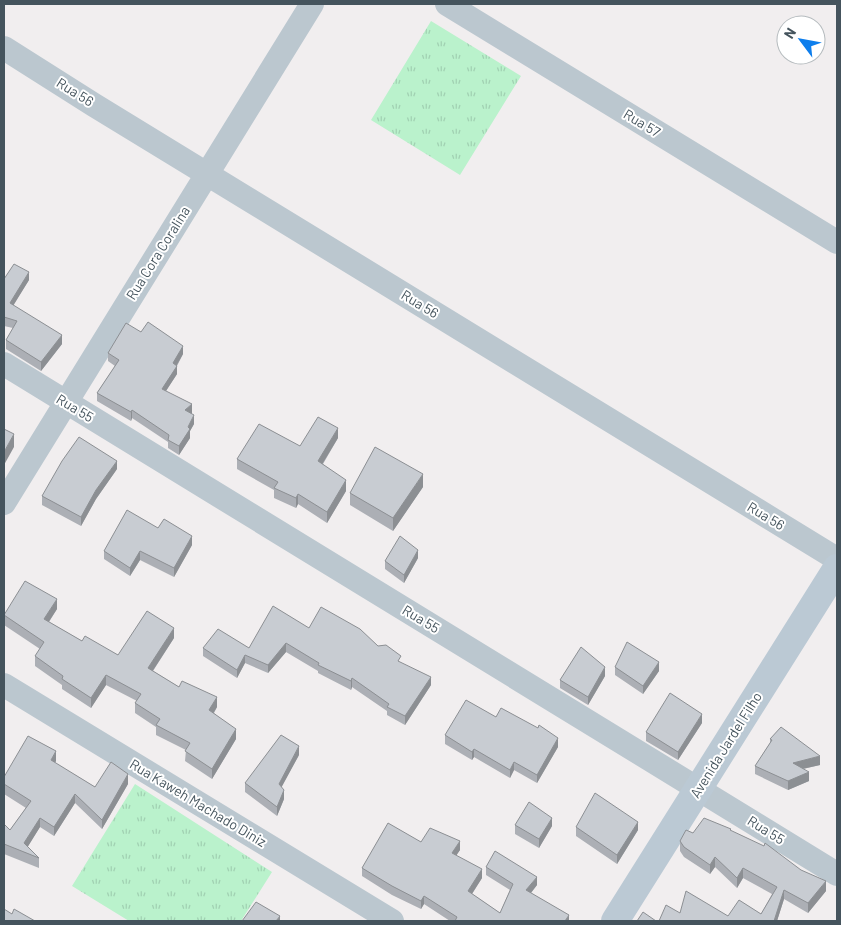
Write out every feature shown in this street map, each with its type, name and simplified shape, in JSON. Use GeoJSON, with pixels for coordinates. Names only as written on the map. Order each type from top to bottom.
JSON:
{"type":"FeatureCollection","features":[{"type":"Feature","properties":{"kind":"main road","name":"Avenida Jardel Filho"},"geometry":{"type":"LineString","coordinates":[[615,921],[837,568]]}},
{"type":"Feature","properties":{"kind":"street","name":"Rua Cora Coralina"},"geometry":{"type":"LineString","coordinates":[[4,503],[312,4]]}},
{"type":"Feature","properties":{"kind":"street","name":"Rua 57"},"geometry":{"type":"LineString","coordinates":[[447,4],[837,242]]}},
{"type":"Feature","properties":{"kind":"street","name":"Rua 56"},"geometry":{"type":"LineString","coordinates":[[4,48],[837,559]]}},
{"type":"Feature","properties":{"kind":"street","name":"Rua 55"},"geometry":{"type":"LineString","coordinates":[[4,364],[837,874]]}},
{"type":"Feature","properties":{"kind":"street","name":"Rua Kaweh Machado Diniz"},"geometry":{"type":"LineString","coordinates":[[4,685],[392,921]]}},
{"type":"Feature","properties":{"kind":"green space"},"geometry":{"type":"Polygon","coordinates":[[[431,21],[521,76],[460,175],[371,120],[431,21]]]}},
{"type":"Feature","properties":{"kind":"green space"},"geometry":{"type":"Polygon","coordinates":[[[135,784],[272,872],[241,921],[129,921],[72,886],[135,784]]]}},
{"type":"Feature","properties":{"kind":"building"},"geometry":{"type":"Polygon","coordinates":[[[14,264],[29,272],[10,303],[62,335],[41,362],[6,340],[17,321],[4,317],[4,279],[14,264]]]}},
{"type":"Feature","properties":{"kind":"building"},"geometry":{"type":"Polygon","coordinates":[[[148,322],[183,346],[173,363],[177,366],[162,389],[192,404],[185,410],[194,415],[188,427],[190,429],[179,446],[168,440],[169,435],[132,410],[131,412],[97,393],[119,360],[108,353],[126,323],[141,332],[148,322]]]}},
{"type":"Feature","properties":{"kind":"building"},"geometry":{"type":"Polygon","coordinates":[[[318,417],[338,428],[318,461],[346,480],[327,512],[298,494],[296,498],[274,488],[278,482],[237,459],[259,424],[300,446],[318,417]]]}},
{"type":"Feature","properties":{"kind":"building"},"geometry":{"type":"Polygon","coordinates":[[[4,429],[14,434],[4,452],[4,429]]]}},
{"type":"Feature","properties":{"kind":"building"},"geometry":{"type":"Polygon","coordinates":[[[79,437],[117,461],[96,490],[81,517],[42,496],[62,461],[79,437]]]}},
{"type":"Feature","properties":{"kind":"building"},"geometry":{"type":"Polygon","coordinates":[[[375,447],[423,474],[393,518],[350,493],[375,447]]]}},
{"type":"Feature","properties":{"kind":"building"},"geometry":{"type":"Polygon","coordinates":[[[127,510],[158,528],[164,519],[192,536],[174,568],[140,551],[130,568],[104,551],[127,510]]]}},
{"type":"Feature","properties":{"kind":"building"},"geometry":{"type":"Polygon","coordinates":[[[400,536],[418,550],[404,575],[385,561],[400,536]]]}},
{"type":"Feature","properties":{"kind":"building"},"geometry":{"type":"Polygon","coordinates":[[[25,581],[57,599],[44,619],[82,641],[85,636],[118,655],[147,611],[174,628],[148,668],[179,687],[182,681],[217,697],[209,710],[236,729],[212,769],[185,751],[190,743],[156,725],[160,719],[135,703],[141,694],[106,675],[91,698],[62,679],[63,676],[35,656],[44,642],[4,615],[25,581]]]}},
{"type":"Feature","properties":{"kind":"building"},"geometry":{"type":"Polygon","coordinates":[[[273,606],[309,628],[321,607],[360,629],[378,646],[386,645],[401,656],[398,661],[431,677],[405,716],[387,707],[389,704],[352,678],[351,681],[318,665],[319,663],[286,643],[268,665],[245,655],[237,670],[203,648],[218,629],[249,648],[273,606]]]}},
{"type":"Feature","properties":{"kind":"building"},"geometry":{"type":"Polygon","coordinates":[[[627,642],[659,662],[643,686],[615,667],[627,642]]]}},
{"type":"Feature","properties":{"kind":"building"},"geometry":{"type":"Polygon","coordinates":[[[581,647],[605,667],[588,697],[560,680],[581,647]]]}},
{"type":"Feature","properties":{"kind":"building"},"geometry":{"type":"Polygon","coordinates":[[[670,693],[702,714],[678,752],[646,732],[670,693]]]}},
{"type":"Feature","properties":{"kind":"building"},"geometry":{"type":"Polygon","coordinates":[[[466,700],[496,717],[501,708],[538,728],[539,725],[558,738],[537,775],[514,762],[510,770],[474,749],[472,752],[445,735],[466,700]]]}},
{"type":"Feature","properties":{"kind":"building"},"geometry":{"type":"Polygon","coordinates":[[[781,727],[820,756],[793,763],[809,772],[788,781],[755,766],[772,740],[770,739],[781,727]]]}},
{"type":"Feature","properties":{"kind":"building"},"geometry":{"type":"Polygon","coordinates":[[[281,735],[299,746],[279,784],[284,790],[277,807],[245,783],[281,735]]]}},
{"type":"Feature","properties":{"kind":"building"},"geometry":{"type":"Polygon","coordinates":[[[28,736],[56,751],[51,760],[95,787],[111,762],[128,774],[102,820],[75,794],[54,827],[40,818],[24,843],[39,858],[4,844],[4,824],[10,830],[31,801],[4,784],[4,777],[28,736]]]}},
{"type":"Feature","properties":{"kind":"building"},"geometry":{"type":"Polygon","coordinates":[[[595,793],[638,822],[617,855],[576,827],[595,793]]]}},
{"type":"Feature","properties":{"kind":"building"},"geometry":{"type":"Polygon","coordinates":[[[529,802],[552,818],[539,839],[515,825],[529,802]]]}},
{"type":"Feature","properties":{"kind":"building"},"geometry":{"type":"Polygon","coordinates":[[[704,818],[764,846],[765,843],[801,870],[826,881],[808,903],[784,890],[774,921],[659,921],[666,905],[680,913],[686,891],[728,916],[739,900],[761,914],[777,887],[743,868],[737,878],[715,857],[710,865],[684,847],[680,841],[686,830],[693,833],[704,818]]]}},
{"type":"Feature","properties":{"kind":"building"},"geometry":{"type":"Polygon","coordinates":[[[388,823],[421,842],[430,828],[460,841],[452,853],[482,869],[468,891],[500,913],[513,884],[486,867],[495,851],[537,877],[526,890],[569,915],[565,921],[455,921],[457,917],[424,896],[421,901],[362,868],[388,823]]]}},
{"type":"Feature","properties":{"kind":"building"},"geometry":{"type":"Polygon","coordinates":[[[256,902],[280,916],[276,921],[242,921],[256,902]]]}},
{"type":"Feature","properties":{"kind":"building"},"geometry":{"type":"Polygon","coordinates":[[[4,909],[12,914],[14,909],[35,921],[4,921],[4,909]]]}},
{"type":"Feature","properties":{"kind":"building"},"geometry":{"type":"Polygon","coordinates":[[[643,912],[656,921],[637,921],[643,912]]]}}]}
